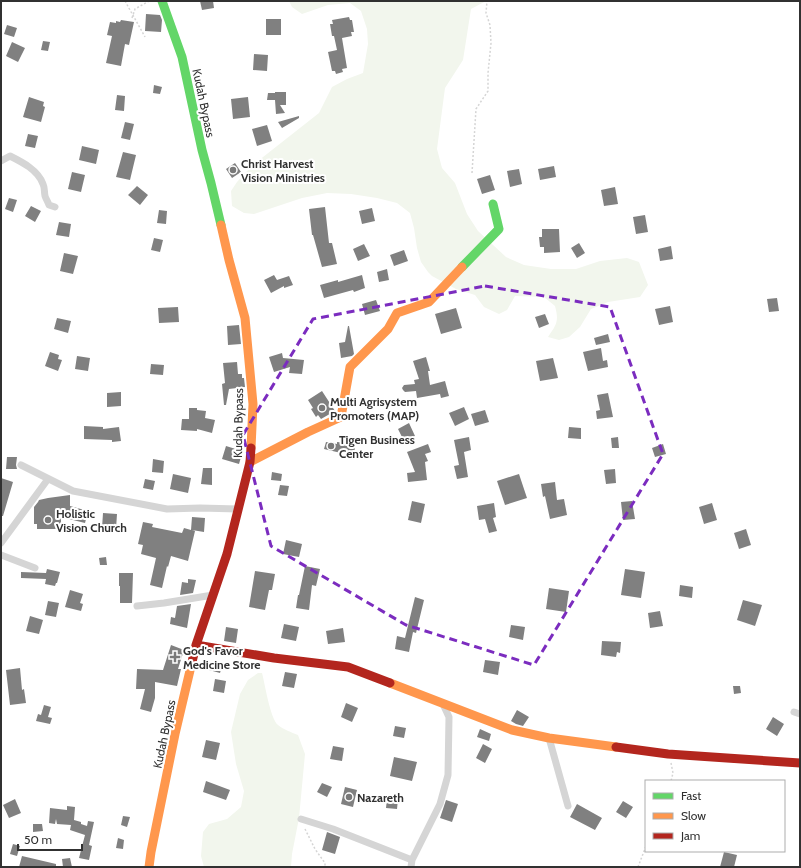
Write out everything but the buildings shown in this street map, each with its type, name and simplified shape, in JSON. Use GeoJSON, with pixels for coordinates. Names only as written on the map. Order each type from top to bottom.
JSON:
{"type":"FeatureCollection","features":[{"type":"Feature","properties":{"kind":"street","name":"Kudah Bypass"},"geometry":{"type":"LineString","coordinates":[[149,867],[175,734],[196,645],[227,554],[250,462],[253,404],[245,318],[202,150],[182,57],[162,1]]}},
{"type":"Feature","properties":{"kind":"street"},"geometry":{"type":"LineString","coordinates":[[1,161],[10,156],[36,173],[41,179],[44,186],[45,196],[50,205],[55,207]]}},
{"type":"Feature","properties":{"kind":"street"},"geometry":{"type":"LineString","coordinates":[[250,462],[341,417],[350,367],[388,329],[397,314],[429,302],[499,229],[493,204]]}},
{"type":"Feature","properties":{"kind":"street"},"geometry":{"type":"LineString","coordinates":[[21,465],[73,491],[167,509],[238,509]]}},
{"type":"Feature","properties":{"kind":"street"},"geometry":{"type":"LineString","coordinates":[[1,543],[48,479]]}},
{"type":"Feature","properties":{"kind":"street"},"geometry":{"type":"LineString","coordinates":[[1,555],[35,568]]}},
{"type":"Feature","properties":{"kind":"street"},"geometry":{"type":"LineString","coordinates":[[137,606],[213,595]]}},
{"type":"Feature","properties":{"kind":"street"},"geometry":{"type":"LineString","coordinates":[[196,645],[274,658],[348,667],[512,730],[549,738],[668,754],[800,762]]}},
{"type":"Feature","properties":{"kind":"street"},"geometry":{"type":"LineString","coordinates":[[301,819],[333,830],[412,863],[440,804],[448,776],[449,717],[443,704]]}},
{"type":"Feature","properties":{"kind":"street"},"geometry":{"type":"LineString","coordinates":[[549,738],[568,806]]}},
{"type":"Feature","properties":{"kind":"path"},"geometry":{"type":"LineString","coordinates":[[125,1],[145,37]]}},
{"type":"Feature","properties":{"kind":"path"},"geometry":{"type":"LineString","coordinates":[[132,18],[135,9],[149,1]]}},
{"type":"Feature","properties":{"kind":"path"},"geometry":{"type":"LineString","coordinates":[[472,173],[476,109],[488,91],[491,43],[490,25],[486,13],[487,1]]}},
{"type":"Feature","properties":{"kind":"path"},"geometry":{"type":"LineString","coordinates":[[668,754],[673,773],[671,780]]}},
{"type":"Feature","properties":{"kind":"path"},"geometry":{"type":"LineString","coordinates":[[301,819],[315,849],[325,863],[325,867]]}},
{"type":"Feature","properties":{"kind":"path"},"geometry":{"type":"LineString","coordinates":[[638,867],[645,849]]}},
{"type":"Feature","properties":{"kind":"highlighted area"},"geometry":{"type":"Polygon","coordinates":[[[485,286],[610,307],[663,454],[534,665],[406,625],[271,546],[243,435],[313,319],[485,286]]]}},
{"type":"Feature","properties":{"kind":"shaded area"},"geometry":{"type":"Polygon","coordinates":[[[289,1],[486,1],[471,9],[463,60],[445,88],[437,149],[442,168],[455,183],[467,214],[478,231],[506,257],[524,265],[551,269],[576,269],[600,261],[627,258],[639,262],[648,285],[640,297],[608,302],[591,309],[580,327],[569,337],[559,340],[548,337],[555,325],[557,315],[555,306],[544,297],[515,296],[507,310],[499,314],[484,307],[475,295],[456,289],[432,276],[421,262],[410,213],[397,203],[351,194],[327,193],[302,198],[254,214],[244,213],[232,206],[231,191],[246,172],[319,113],[332,87],[363,73],[368,44],[367,29],[361,11],[350,3],[328,5],[302,14],[292,7],[289,1]]]}},
{"type":"Feature","properties":{"kind":"shaded area"},"geometry":{"type":"Polygon","coordinates":[[[258,673],[262,673],[270,708],[275,721],[278,725],[298,735],[305,754],[299,818],[291,867],[204,867],[201,856],[203,832],[209,824],[227,819],[241,807],[244,791],[236,764],[231,732],[240,694],[248,680],[258,673]]]}},
{"type":"Feature","properties":{"kind":"traffic: fast"},"geometry":{"type":"LineString","coordinates":[[162,1],[182,57],[202,150],[221,225]]}},
{"type":"Feature","properties":{"kind":"traffic: fast"},"geometry":{"type":"LineString","coordinates":[[462,267],[499,229],[493,204]]}},
{"type":"Feature","properties":{"kind":"traffic: slow"},"geometry":{"type":"LineString","coordinates":[[221,225],[245,318],[253,404],[251,448]]}},
{"type":"Feature","properties":{"kind":"traffic: slow"},"geometry":{"type":"LineString","coordinates":[[250,462],[341,417],[350,367],[388,329],[397,313],[429,302],[462,267]]}},
{"type":"Feature","properties":{"kind":"traffic: slow"},"geometry":{"type":"LineString","coordinates":[[149,867],[175,734],[192,662]]}},
{"type":"Feature","properties":{"kind":"traffic: slow"},"geometry":{"type":"LineString","coordinates":[[390,683],[512,730],[549,738],[616,747]]}},
{"type":"Feature","properties":{"kind":"traffic: jam"},"geometry":{"type":"LineString","coordinates":[[192,662],[196,645],[227,554],[250,462],[251,448]]}},
{"type":"Feature","properties":{"kind":"traffic: jam"},"geometry":{"type":"LineString","coordinates":[[196,645],[274,658],[348,667],[390,683]]}},
{"type":"Feature","properties":{"kind":"traffic: jam"},"geometry":{"type":"LineString","coordinates":[[616,747],[668,754],[800,763]]}},
{"type":"Feature","properties":{"kind":"place","name":"Christ Harvest Vision Ministries"},"geometry":{"type":"Point","coordinates":[233,170]}},
{"type":"Feature","properties":{"kind":"place","name":"Multi Agrisystem Promoters (MAP)"},"geometry":{"type":"Point","coordinates":[322,408]}},
{"type":"Feature","properties":{"kind":"place","name":"Tigen Business Center"},"geometry":{"type":"Point","coordinates":[331,446]}},
{"type":"Feature","properties":{"kind":"place","name":"Holistic Vision Church"},"geometry":{"type":"Point","coordinates":[48,520]}},
{"type":"Feature","properties":{"kind":"place","name":"God's Favor Medicine Store"},"geometry":{"type":"Point","coordinates":[175,657]}},
{"type":"Feature","properties":{"kind":"place","name":"Nazareth"},"geometry":{"type":"Point","coordinates":[349,797]}}]}
